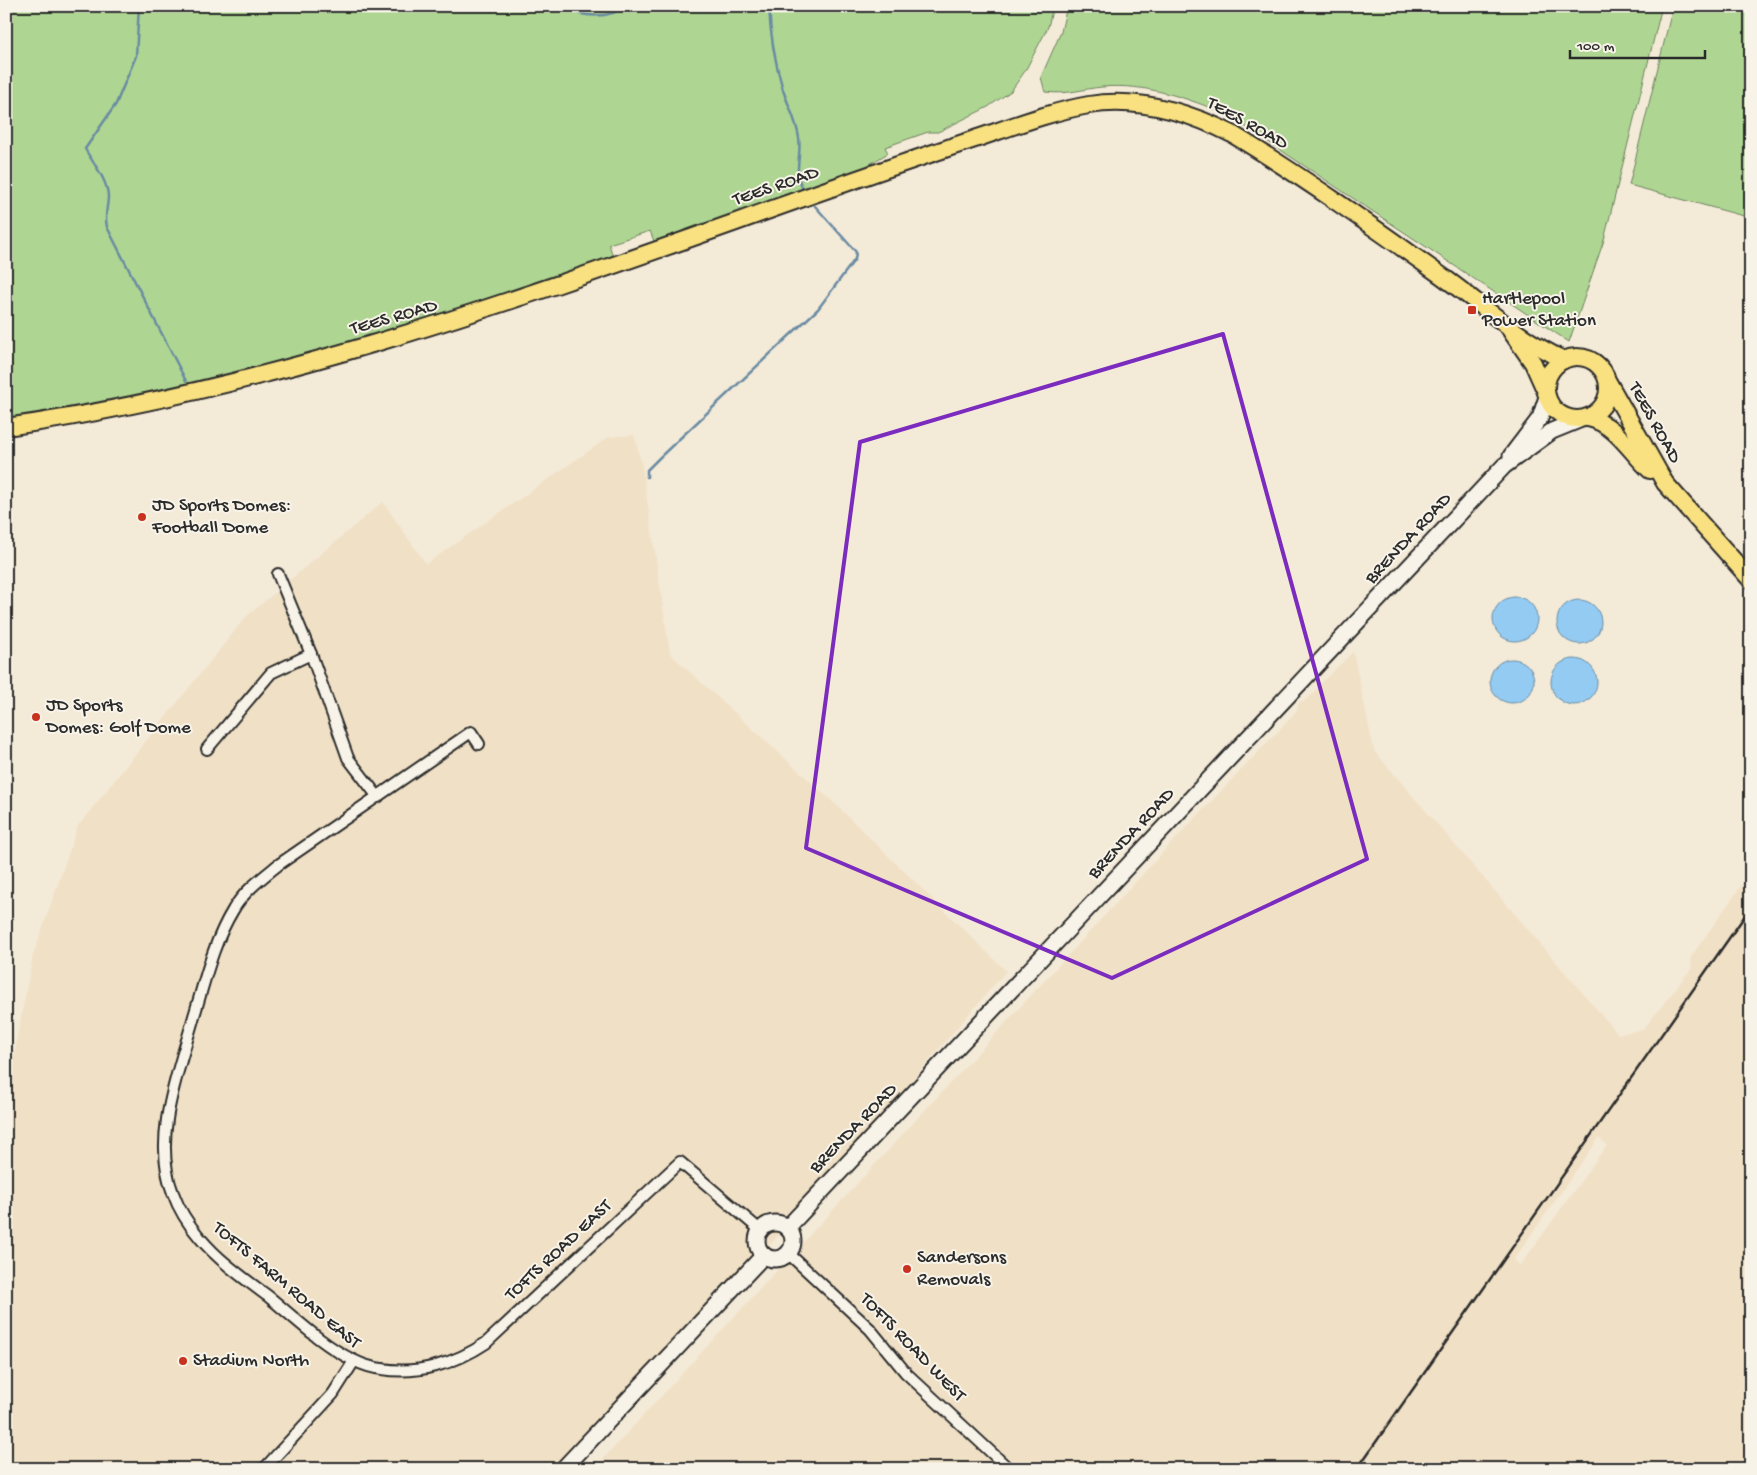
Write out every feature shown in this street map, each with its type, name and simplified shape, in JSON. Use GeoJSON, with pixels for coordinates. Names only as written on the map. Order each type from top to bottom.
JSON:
{"type":"FeatureCollection","features":[{"type":"Feature","properties":{"kind":"main road","name":"TEES ROAD"},"geometry":{"type":"LineString","coordinates":[[6,427],[123,406],[216,386],[396,338],[498,306],[966,142],[1056,113],[1106,103],[1168,109],[1209,122],[1232,134],[1448,280],[1508,328],[1527,337],[1544,350],[1564,360]]}},
{"type":"Feature","properties":{"kind":"main road","name":"TEES ROAD"},"geometry":{"type":"LineString","coordinates":[[1508,328],[1533,363],[1547,395]]}},
{"type":"Feature","properties":{"kind":"main road"},"geometry":{"type":"LineString","coordinates":[[1575,357],[1594,361],[1601,367],[1608,382],[1607,398],[1603,407],[1584,419],[1566,417],[1556,411],[1547,395],[1547,379],[1554,367],[1564,360],[1575,357]]}},
{"type":"Feature","properties":{"kind":"main road","name":"TEES ROAD"},"geometry":{"type":"LineString","coordinates":[[1608,382],[1617,394],[1665,483]]}},
{"type":"Feature","properties":{"kind":"main road","name":"BRENDA ROAD"},"geometry":{"type":"LineString","coordinates":[[787,1228],[1504,466],[1521,440],[1540,418],[1547,395]]}},
{"type":"Feature","properties":{"kind":"main road","name":"TEES ROAD"},"geometry":{"type":"LineString","coordinates":[[1584,419],[1599,421],[1611,428],[1643,463],[1665,483],[1751,580]]}},
{"type":"Feature","properties":{"kind":"main road","name":"BRENDA ROAD"},"geometry":{"type":"LineString","coordinates":[[1504,466],[1552,431],[1584,419]]}},
{"type":"Feature","properties":{"kind":"main road"},"geometry":{"type":"LineString","coordinates":[[772,1223],[787,1228],[791,1234],[792,1245],[788,1253],[781,1258],[773,1259],[764,1255],[758,1248],[757,1238],[760,1230],[772,1223]]}},
{"type":"Feature","properties":{"kind":"main road"},"geometry":{"type":"LineString","coordinates":[[563,1469],[764,1255]]}},
{"type":"Feature","properties":{"kind":"street"},"geometry":{"type":"LineString","coordinates":[[278,574],[311,654],[348,758],[378,797]]}},
{"type":"Feature","properties":{"kind":"street"},"geometry":{"type":"LineString","coordinates":[[207,749],[271,673],[311,654]]}},
{"type":"Feature","properties":{"kind":"street","name":"TOFTS FARM ROAD EAST"},"geometry":{"type":"LineString","coordinates":[[264,1469],[333,1394],[354,1361],[314,1334],[218,1256],[200,1239],[183,1216],[172,1192],[165,1163],[165,1142],[172,1096],[208,970],[220,934],[234,908],[259,880],[471,732],[479,744]]}},
{"type":"Feature","properties":{"kind":"street","name":"TOFTS ROAD EAST"},"geometry":{"type":"LineString","coordinates":[[354,1361],[382,1369],[403,1371],[438,1365],[470,1353],[491,1338],[680,1162],[760,1230]]}},
{"type":"Feature","properties":{"kind":"street","name":"TOFTS ROAD WEST"},"geometry":{"type":"LineString","coordinates":[[788,1253],[870,1329],[906,1373],[1009,1469]]}},
{"type":"Feature","properties":{"kind":"highlighted area"},"geometry":{"type":"Polygon","coordinates":[[[1223,334],[1367,859],[1112,978],[806,848],[860,442],[1223,334]]]}},
{"type":"Feature","properties":{"kind":"shaded area"},"geometry":{"type":"Polygon","coordinates":[[[634,435],[642,466],[670,654],[835,804],[1006,971],[577,1469],[6,1469],[6,1095],[33,956],[78,826],[246,617],[383,502],[426,564],[609,437],[634,435]]]}},
{"type":"Feature","properties":{"kind":"shaded area"},"geometry":{"type":"Polygon","coordinates":[[[1353,652],[1374,751],[1618,1034],[1643,1030],[1692,968],[1691,957],[1751,872],[1751,1469],[594,1469],[1168,847],[1290,719],[1297,710],[1299,701],[1303,702],[1312,695],[1322,682],[1353,652]],[[1599,1138],[1514,1259],[1520,1266],[1607,1145],[1599,1138]]]}},
{"type":"Feature","properties":{"kind":"green space"},"geometry":{"type":"Polygon","coordinates":[[[6,6],[1053,6],[1048,27],[1025,71],[1011,91],[988,107],[938,132],[928,132],[885,147],[888,153],[852,175],[656,246],[650,231],[609,244],[613,257],[360,343],[146,395],[6,419],[6,6]]]}},
{"type":"Feature","properties":{"kind":"green space"},"geometry":{"type":"Polygon","coordinates":[[[1067,6],[1662,6],[1604,240],[1569,342],[1228,115],[1166,93],[1134,87],[1118,86],[1068,92],[1045,92],[1041,77],[1061,32],[1067,6]]]}},
{"type":"Feature","properties":{"kind":"green space"},"geometry":{"type":"Polygon","coordinates":[[[1673,6],[1751,6],[1751,218],[1629,185],[1673,6]]]}},
{"type":"Feature","properties":{"kind":"water"},"geometry":{"type":"Polygon","coordinates":[[[1519,597],[1531,603],[1536,610],[1536,628],[1531,635],[1524,640],[1511,641],[1503,638],[1496,631],[1493,615],[1496,607],[1503,600],[1519,597]]]}},
{"type":"Feature","properties":{"kind":"water"},"geometry":{"type":"Polygon","coordinates":[[[1579,600],[1591,604],[1597,610],[1601,622],[1597,634],[1591,640],[1579,644],[1567,640],[1561,634],[1557,622],[1561,610],[1567,604],[1579,600]]]}},
{"type":"Feature","properties":{"kind":"water"},"geometry":{"type":"Polygon","coordinates":[[[1508,659],[1516,659],[1528,665],[1534,681],[1528,697],[1516,703],[1508,703],[1496,697],[1490,685],[1490,677],[1496,665],[1508,659]]]}},
{"type":"Feature","properties":{"kind":"water"},"geometry":{"type":"Polygon","coordinates":[[[1579,659],[1583,660],[1593,669],[1596,673],[1596,691],[1587,701],[1579,705],[1569,705],[1561,701],[1552,691],[1551,677],[1555,669],[1565,660],[1579,659]]]}},
{"type":"Feature","properties":{"kind":"waterway"},"geometry":{"type":"LineString","coordinates":[[139,6],[136,56],[116,104],[85,149],[102,177],[107,190],[107,227],[186,381]]}},
{"type":"Feature","properties":{"kind":"waterway"},"geometry":{"type":"LineString","coordinates":[[562,7],[578,13],[595,16],[611,13],[627,6]]}},
{"type":"Feature","properties":{"kind":"waterway"},"geometry":{"type":"LineString","coordinates":[[769,6],[772,38],[778,69],[783,90],[798,132],[800,145],[798,172],[800,184],[804,190]]}},
{"type":"Feature","properties":{"kind":"waterway"},"geometry":{"type":"LineString","coordinates":[[647,477],[647,470],[660,457],[818,309],[855,259],[856,252],[815,206]]}},
{"type":"Feature","properties":{"kind":"railway"},"geometry":{"type":"LineString","coordinates":[[1357,1469],[1751,907]]}},
{"type":"Feature","properties":{"kind":"place","name":"Hartlepool Power Station"},"geometry":{"type":"Point","coordinates":[1472,310]}},
{"type":"Feature","properties":{"kind":"place","name":"JD Sports Domes: Football Dome"},"geometry":{"type":"Point","coordinates":[142,517]}},
{"type":"Feature","properties":{"kind":"place","name":"JD Sports Domes: Golf Dome"},"geometry":{"type":"Point","coordinates":[36,717]}},
{"type":"Feature","properties":{"kind":"place","name":"Sandersons Removals"},"geometry":{"type":"Point","coordinates":[907,1269]}},
{"type":"Feature","properties":{"kind":"place","name":"Stadium North"},"geometry":{"type":"Point","coordinates":[183,1361]}}]}
